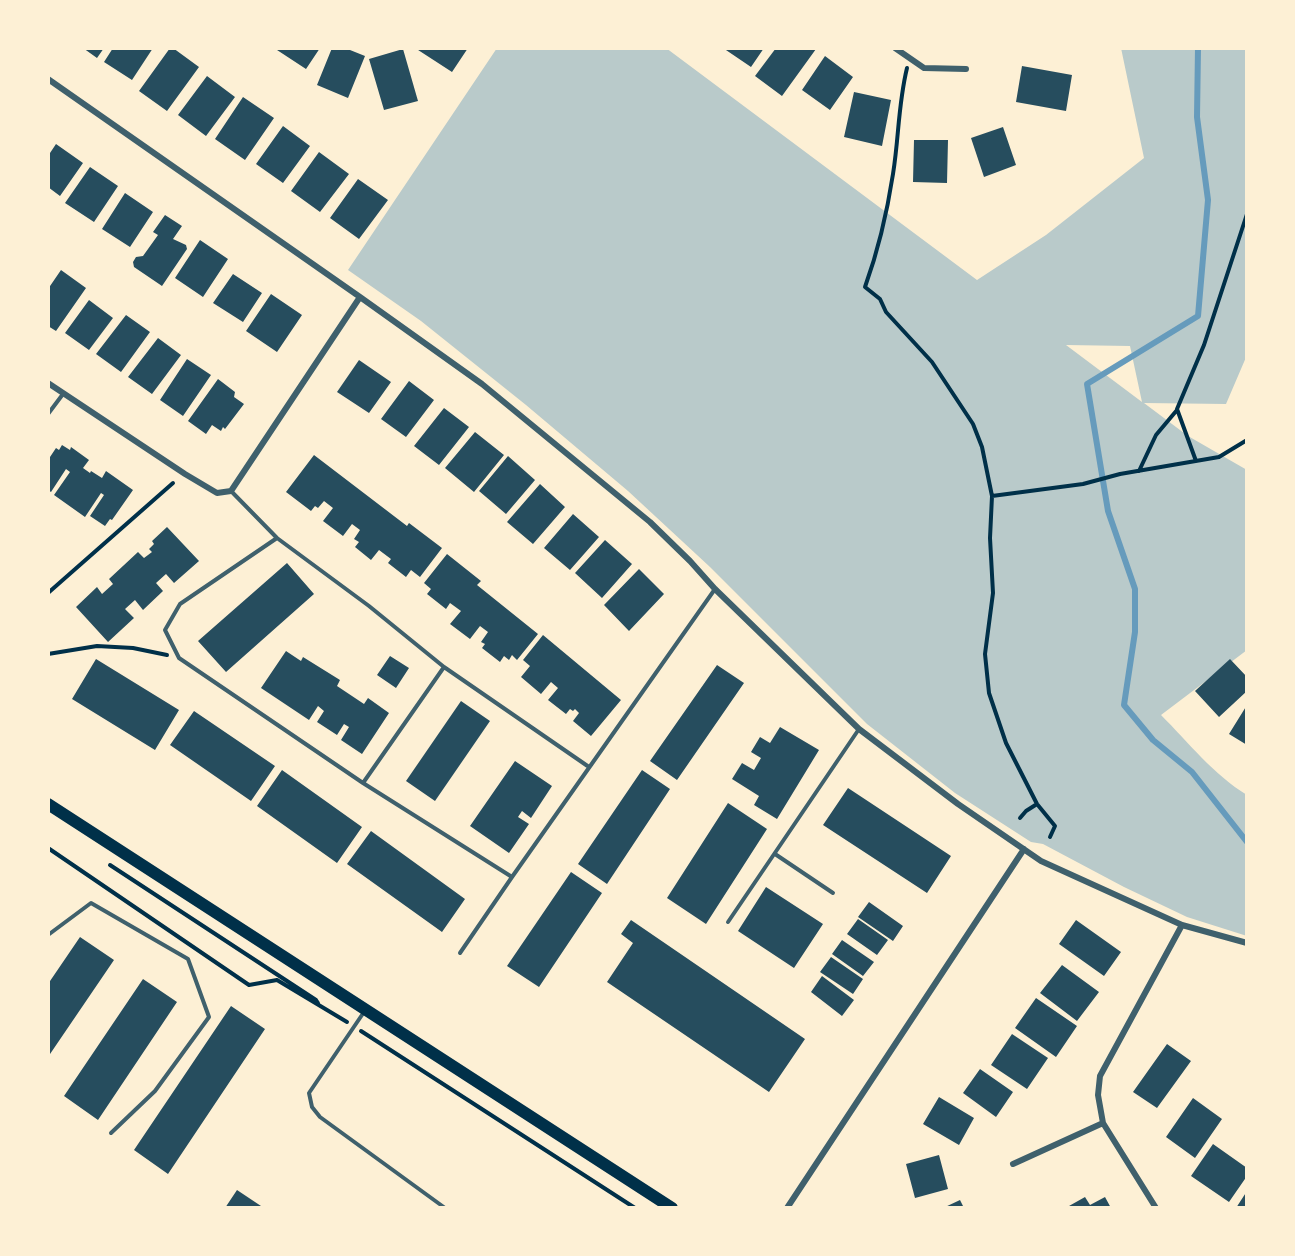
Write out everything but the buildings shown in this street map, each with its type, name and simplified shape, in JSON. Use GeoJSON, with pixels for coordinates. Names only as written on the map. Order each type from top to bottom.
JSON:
{"type":"FeatureCollection","features":[{"type":"Feature","properties":{"kind":"main road"},"geometry":{"type":"LineString","coordinates":[[48,804],[672,1208]]}},
{"type":"Feature","properties":{"kind":"street"},"geometry":{"type":"LineString","coordinates":[[894,48],[924,68],[966,69]]}},
{"type":"Feature","properties":{"kind":"street"},"geometry":{"type":"LineString","coordinates":[[48,79],[482,384],[642,515],[859,729],[958,804],[1041,861],[1182,925],[1247,943]]}},
{"type":"Feature","properties":{"kind":"street"},"geometry":{"type":"LineString","coordinates":[[48,383],[217,493],[231,491],[360,297]]}},
{"type":"Feature","properties":{"kind":"street"},"geometry":{"type":"LineString","coordinates":[[787,1208],[1024,849]]}},
{"type":"Feature","properties":{"kind":"street"},"geometry":{"type":"LineString","coordinates":[[1156,1208],[1103,1123],[1098,1095],[1100,1076],[1182,925]]}},
{"type":"Feature","properties":{"kind":"street"},"geometry":{"type":"LineString","coordinates":[[1013,1164],[1103,1123]]}},
{"type":"Feature","properties":{"kind":"lane"},"geometry":{"type":"LineString","coordinates":[[48,414],[63,394]]}},
{"type":"Feature","properties":{"kind":"lane"},"geometry":{"type":"LineString","coordinates":[[231,491],[277,538],[369,606],[444,667],[589,767]]}},
{"type":"Feature","properties":{"kind":"lane"},"geometry":{"type":"LineString","coordinates":[[277,538],[180,604],[165,630],[179,658],[363,783],[512,876]]}},
{"type":"Feature","properties":{"kind":"lane"},"geometry":{"type":"LineString","coordinates":[[460,953],[715,589]]}},
{"type":"Feature","properties":{"kind":"lane"},"geometry":{"type":"LineString","coordinates":[[363,783],[444,667]]}},
{"type":"Feature","properties":{"kind":"lane"},"geometry":{"type":"LineString","coordinates":[[728,922],[859,729]]}},
{"type":"Feature","properties":{"kind":"lane"},"geometry":{"type":"LineString","coordinates":[[775,855],[833,893]]}},
{"type":"Feature","properties":{"kind":"lane"},"geometry":{"type":"LineString","coordinates":[[48,935],[91,903],[188,959],[208,1017],[155,1091],[111,1133]]}},
{"type":"Feature","properties":{"kind":"lane"},"geometry":{"type":"LineString","coordinates":[[366,1009],[309,1093],[312,1107],[320,1117],[445,1208]]}},
{"type":"Feature","properties":{"kind":"path"},"geometry":{"type":"LineString","coordinates":[[910,58],[900,97],[893,174],[883,228],[878,250],[864,287],[880,299],[886,312],[932,362],[973,424],[988,470],[992,496],[990,538],[993,593],[985,654],[989,693],[1006,743],[1037,804],[1055,826],[1050,837]]}},
{"type":"Feature","properties":{"kind":"path"},"geometry":{"type":"LineString","coordinates":[[1139,471],[1156,435],[1177,409],[1204,345],[1247,214]]}},
{"type":"Feature","properties":{"kind":"path"},"geometry":{"type":"LineString","coordinates":[[1177,409],[1196,461]]}},
{"type":"Feature","properties":{"kind":"path"},"geometry":{"type":"LineString","coordinates":[[992,496],[1083,484],[1120,474],[1219,457],[1247,440]]}},
{"type":"Feature","properties":{"kind":"path"},"geometry":{"type":"LineString","coordinates":[[48,593],[173,483]]}},
{"type":"Feature","properties":{"kind":"path"},"geometry":{"type":"LineString","coordinates":[[48,654],[97,646],[133,648],[179,658]]}},
{"type":"Feature","properties":{"kind":"path"},"geometry":{"type":"LineString","coordinates":[[1020,818],[1037,804]]}},
{"type":"Feature","properties":{"kind":"path"},"geometry":{"type":"LineString","coordinates":[[48,848],[249,985],[277,980],[354,1026],[635,1208]]}},
{"type":"Feature","properties":{"kind":"path"},"geometry":{"type":"LineString","coordinates":[[108,863],[316,1000],[321,1006]]}},
{"type":"Feature","properties":{"kind":"shaded area"},"geometry":{"type":"Polygon","coordinates":[[[497,48],[666,48],[977,280],[1046,235],[1144,158],[1121,48],[1247,48],[1247,355],[1226,404],[1144,403],[1188,436],[1247,470],[1247,650],[1161,715],[1212,768],[1247,795],[1247,936],[1187,917],[1043,844],[1031,842],[955,793],[867,724],[710,567],[628,491],[421,321],[348,270],[497,48]],[[1066,345],[1142,402],[1130,346],[1066,345]]]}},
{"type":"Feature","properties":{"kind":"waterway"},"geometry":{"type":"LineString","coordinates":[[1198,48],[1197,117],[1208,200],[1198,316],[1087,384],[1108,511],[1135,589],[1135,632],[1124,705],[1153,740],[1192,772],[1247,842]]}}]}
